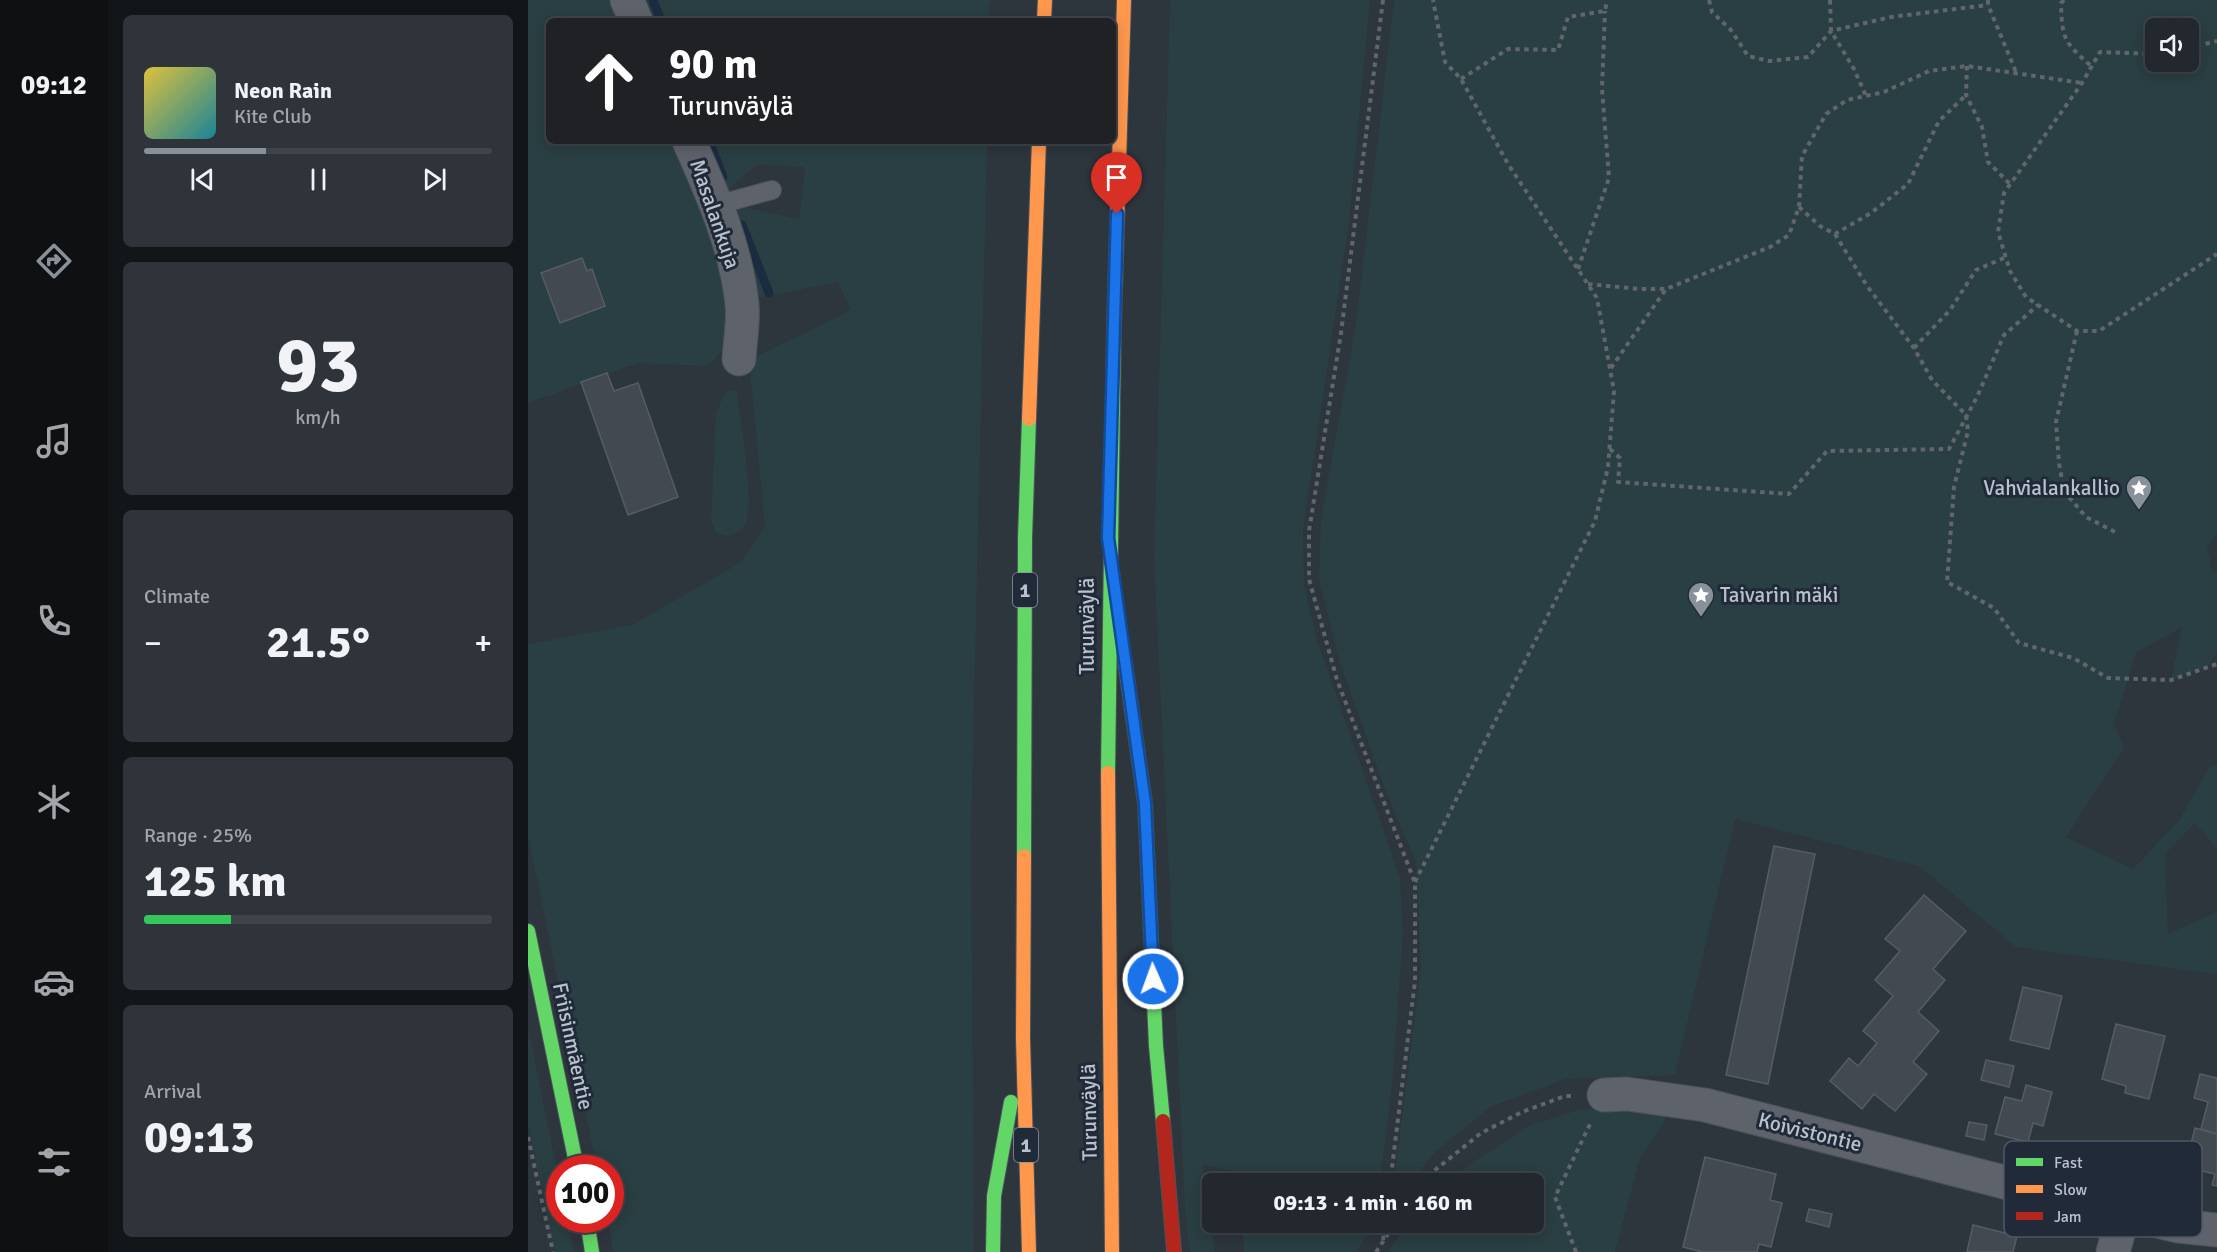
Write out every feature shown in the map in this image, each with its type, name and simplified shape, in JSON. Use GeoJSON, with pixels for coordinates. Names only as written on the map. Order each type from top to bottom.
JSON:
{"type":"FeatureCollection","features":[{"type":"Feature","properties":{"kind":"main road"},"geometry":{"type":"LineString","coordinates":[[1044,18],[1045,0]]}},
{"type":"Feature","properties":{"kind":"main road","name":"Turunväylä"},"geometry":{"type":"LineString","coordinates":[[1112,1252],[1108,1040],[1108,538],[1124,0]]}},
{"type":"Feature","properties":{"kind":"main road","name":"1"},"geometry":{"type":"LineString","coordinates":[[1029,1252],[1023,1039],[1025,538],[1039,144]]}},
{"type":"Feature","properties":{"kind":"main road"},"geometry":{"type":"LineString","coordinates":[[1108,538],[1145,803],[1156,1046],[1174,1252]]}},
{"type":"Feature","properties":{"kind":"main road","name":"Friisinmäentie"},"geometry":{"type":"LineString","coordinates":[[528,932],[575,1155]]}},
{"type":"Feature","properties":{"kind":"main road"},"geometry":{"type":"LineString","coordinates":[[993,1252],[994,1196],[1023,1039]]}},
{"type":"Feature","properties":{"kind":"main road"},"geometry":{"type":"LineString","coordinates":[[589,1233],[592,1252]]}},
{"type":"Feature","properties":{"kind":"street"},"geometry":{"type":"LineString","coordinates":[[627,0],[635,18]]}},
{"type":"Feature","properties":{"kind":"street","name":"Masalankuja"},"geometry":{"type":"LineString","coordinates":[[690,144],[717,205],[733,255],[742,305],[739,359]]}},
{"type":"Feature","properties":{"kind":"street","name":"Koivistontie"},"geometry":{"type":"LineString","coordinates":[[1604,1095],[1627,1094],[1705,1105],[2004,1182]]}},
{"type":"Feature","properties":{"kind":"street","name":"Koivistontie"},"geometry":{"type":"LineString","coordinates":[[2202,1228],[2217,1230]]}},
{"type":"Feature","properties":{"kind":"street"},"geometry":{"type":"LineString","coordinates":[[2113,1252],[2117,1237]]}},
{"type":"Feature","properties":{"kind":"lane"},"geometry":{"type":"LineString","coordinates":[[717,205],[772,190]]}},
{"type":"Feature","properties":{"kind":"path"},"geometry":{"type":"LineString","coordinates":[[1383,0],[1341,333],[1309,531],[1309,579],[1337,680],[1415,883],[1415,981],[1391,1173]]}},
{"type":"Feature","properties":{"kind":"path"},"geometry":{"type":"LineString","coordinates":[[1415,883],[1595,521],[1608,467],[1614,391],[1597,298],[1508,164],[1461,79],[1445,62],[1433,0]]}},
{"type":"Feature","properties":{"kind":"path"},"geometry":{"type":"LineString","coordinates":[[1578,269],[1609,178],[1602,89],[1607,0]]}},
{"type":"Feature","properties":{"kind":"path"},"geometry":{"type":"LineString","coordinates":[[1709,0],[1712,12],[1731,30],[1748,56],[1769,61],[1808,57],[1831,31],[1891,17],[1988,3],[2016,73]]}},
{"type":"Feature","properties":{"kind":"path"},"geometry":{"type":"LineString","coordinates":[[1830,0],[1831,31],[1854,69],[1866,96]]}},
{"type":"Feature","properties":{"kind":"path"},"geometry":{"type":"LineString","coordinates":[[2064,0],[2061,3],[2062,31],[2069,47],[2091,66]]}},
{"type":"Feature","properties":{"kind":"path"},"geometry":{"type":"LineString","coordinates":[[1461,79],[1508,49],[1558,50],[1568,16],[1605,11]]}},
{"type":"Feature","properties":{"kind":"path"},"geometry":{"type":"LineString","coordinates":[[2199,45],[2217,41]]}},
{"type":"Feature","properties":{"kind":"path"},"geometry":{"type":"LineString","coordinates":[[2145,54],[2100,52],[2082,83],[2004,193],[1998,232],[2010,271],[2026,297],[2077,331],[2099,331],[2217,254]]}},
{"type":"Feature","properties":{"kind":"path"},"geometry":{"type":"LineString","coordinates":[[1587,284],[1666,289],[1770,247],[1789,235],[1798,207],[1802,156],[1826,114],[1847,100],[1884,92],[1929,70],[1967,66],[2082,83]]}},
{"type":"Feature","properties":{"kind":"path"},"geometry":{"type":"LineString","coordinates":[[1967,66],[1966,95],[1982,127],[1988,162],[2010,184]]}},
{"type":"Feature","properties":{"kind":"path"},"geometry":{"type":"LineString","coordinates":[[1835,234],[1871,213],[1908,184],[1939,122],[1966,95]]}},
{"type":"Feature","properties":{"kind":"path"},"geometry":{"type":"LineString","coordinates":[[1798,207],[1820,226],[1835,234],[1867,286],[1914,348],[1932,380],[1966,415],[1968,431],[1954,487],[1947,582],[1994,608],[2019,643],[2073,658],[2108,678],[2171,680],[2217,664]]}},
{"type":"Feature","properties":{"kind":"path"},"geometry":{"type":"LineString","coordinates":[[1914,348],[1950,310],[1976,270],[2006,257]]}},
{"type":"Feature","properties":{"kind":"path"},"geometry":{"type":"LineString","coordinates":[[1610,369],[1666,289]]}},
{"type":"Feature","properties":{"kind":"path"},"geometry":{"type":"LineString","coordinates":[[1610,449],[1620,458],[1618,482],[1789,494],[1827,451],[1949,449],[1977,397],[2004,335],[2038,305]]}},
{"type":"Feature","properties":{"kind":"path"},"geometry":{"type":"LineString","coordinates":[[2077,331],[2056,422],[2064,491],[2086,517],[2117,534]]}},
{"type":"Feature","properties":{"kind":"path"},"geometry":{"type":"LineString","coordinates":[[1432,1173],[1481,1133],[1512,1117],[1565,1096],[1604,1095],[1555,1197],[1576,1252]]}},
{"type":"Feature","properties":{"kind":"path"},"geometry":{"type":"LineString","coordinates":[[528,1137],[553,1252]]}},
{"type":"Feature","properties":{"kind":"path"},"geometry":{"type":"LineString","coordinates":[[1383,1241],[1384,1233]]}},
{"type":"Feature","properties":{"kind":"path"},"geometry":{"type":"LineString","coordinates":[[1378,1252],[1388,1233]]}},
{"type":"Feature","properties":{"kind":"green space"},"geometry":{"type":"Polygon","coordinates":[[[528,0],[614,0],[622,18],[546,18],[546,144],[677,144],[728,288],[727,345],[708,366],[638,363],[528,403],[528,0]]]}},
{"type":"Feature","properties":{"kind":"green space"},"geometry":{"type":"Polygon","coordinates":[[[647,0],[990,0],[989,18],[654,18],[647,0]]]}},
{"type":"Feature","properties":{"kind":"green space"},"geometry":{"type":"Polygon","coordinates":[[[1170,0],[1370,0],[1349,222],[1303,530],[1304,583],[1316,637],[1400,878],[1403,933],[1393,1074],[1381,1173],[1239,1173],[1202,1165],[1202,1233],[1212,1233],[1215,1252],[1190,1252],[1185,1208],[1154,558],[1170,0]]]}},
{"type":"Feature","properties":{"kind":"green space"},"geometry":{"type":"Polygon","coordinates":[[[1394,0],[2217,0],[2217,534],[2207,547],[2212,571],[2217,571],[2217,652],[2209,665],[2171,680],[2182,627],[2136,653],[2114,725],[2124,748],[2066,837],[2133,869],[2180,819],[2209,767],[2217,766],[2217,849],[2195,823],[2165,854],[2168,934],[2217,912],[2217,974],[2016,947],[1919,866],[1735,819],[1675,1075],[1566,1079],[1490,1107],[1434,1153],[1419,1173],[1395,1173],[1421,968],[1416,863],[1384,786],[1340,663],[1319,579],[1321,520],[1356,323],[1394,0]]]}},
{"type":"Feature","properties":{"kind":"green space"},"geometry":{"type":"Polygon","coordinates":[[[705,144],[987,144],[971,835],[974,1252],[613,1252],[610,1233],[624,1233],[624,1155],[594,1155],[528,836],[528,644],[632,625],[740,563],[765,527],[749,360],[851,310],[838,282],[757,298],[756,275],[731,212],[747,208],[799,219],[805,167],[758,164],[724,193],[705,144]]]}},
{"type":"Feature","properties":{"kind":"green space"},"geometry":{"type":"Polygon","coordinates":[[[730,389],[737,392],[749,497],[746,522],[743,527],[733,535],[725,536],[716,533],[711,519],[716,415],[722,398],[730,389]]]}},
{"type":"Feature","properties":{"kind":"green space"},"geometry":{"type":"Polygon","coordinates":[[[528,1027],[554,1155],[546,1155],[546,1209],[528,1124],[528,1027]]]}},
{"type":"Feature","properties":{"kind":"green space"},"geometry":{"type":"Polygon","coordinates":[[[1581,1109],[1669,1114],[1640,1158],[1615,1252],[1388,1252],[1401,1233],[1544,1233],[1544,1173],[1459,1173],[1528,1126],[1581,1109]]]}},
{"type":"Feature","properties":{"kind":"green space"},"geometry":{"type":"Polygon","coordinates":[[[551,1233],[570,1233],[574,1252],[555,1252],[551,1233]]]}},
{"type":"Feature","properties":{"kind":"green space"},"geometry":{"type":"Polygon","coordinates":[[[1243,1233],[1368,1233],[1356,1252],[1244,1252],[1243,1233]]]}},
{"type":"Feature","properties":{"kind":"building"},"geometry":{"type":"Polygon","coordinates":[[[582,258],[587,271],[592,269],[605,306],[560,323],[541,273],[582,258]]]}},
{"type":"Feature","properties":{"kind":"building"},"geometry":{"type":"Polygon","coordinates":[[[607,373],[614,391],[638,383],[678,497],[628,515],[581,382],[607,373]]]}},
{"type":"Feature","properties":{"kind":"building"},"geometry":{"type":"Polygon","coordinates":[[[1774,846],[1815,854],[1768,1084],[1726,1075],[1774,846]]]}},
{"type":"Feature","properties":{"kind":"building"},"geometry":{"type":"Polygon","coordinates":[[[1924,895],[1966,931],[1933,969],[1945,980],[1918,1012],[1939,1031],[1913,1062],[1927,1074],[1895,1111],[1874,1094],[1862,1109],[1830,1081],[1849,1058],[1858,1066],[1877,1043],[1863,1031],[1893,996],[1875,980],[1900,951],[1885,939],[1924,895]]]}},
{"type":"Feature","properties":{"kind":"building"},"geometry":{"type":"Polygon","coordinates":[[[2023,987],[2062,996],[2049,1049],[2010,1040],[2023,987]]]}},
{"type":"Feature","properties":{"kind":"building"},"geometry":{"type":"Polygon","coordinates":[[[2116,1024],[2165,1036],[2149,1099],[2125,1093],[2126,1086],[2102,1079],[2116,1024]]]}},
{"type":"Feature","properties":{"kind":"building"},"geometry":{"type":"Polygon","coordinates":[[[1986,1060],[2014,1066],[2009,1087],[1981,1080],[1986,1060]]]}},
{"type":"Feature","properties":{"kind":"building"},"geometry":{"type":"Polygon","coordinates":[[[2200,1074],[2217,1078],[2217,1134],[2201,1129],[2208,1102],[2194,1098],[2200,1074]]]}},
{"type":"Feature","properties":{"kind":"building"},"geometry":{"type":"Polygon","coordinates":[[[2026,1085],[2052,1092],[2043,1126],[2033,1123],[2028,1141],[1995,1134],[2005,1097],[2022,1101],[2026,1085]]]}},
{"type":"Feature","properties":{"kind":"building"},"geometry":{"type":"Polygon","coordinates":[[[1969,1122],[1987,1125],[1984,1140],[1966,1136],[1969,1122]]]}},
{"type":"Feature","properties":{"kind":"building"},"geometry":{"type":"Polygon","coordinates":[[[2195,1128],[2217,1134],[2217,1186],[2212,1185],[2215,1174],[2202,1171],[2202,1141],[2192,1141],[2195,1128]]]}},
{"type":"Feature","properties":{"kind":"building"},"geometry":{"type":"Polygon","coordinates":[[[1705,1157],[1776,1174],[1770,1200],[1782,1203],[1771,1247],[1759,1244],[1757,1252],[1702,1252],[1683,1247],[1705,1157]]]}},
{"type":"Feature","properties":{"kind":"building"},"geometry":{"type":"Polygon","coordinates":[[[1809,1209],[1832,1214],[1829,1227],[1806,1221],[1809,1209]]]}},
{"type":"Feature","properties":{"kind":"building"},"geometry":{"type":"Polygon","coordinates":[[[1973,1225],[2004,1233],[2004,1237],[2017,1237],[2013,1252],[1967,1252],[1973,1225]]]}},
{"type":"Feature","properties":{"kind":"waterway"},"geometry":{"type":"LineString","coordinates":[[653,0],[660,18]]}},
{"type":"Feature","properties":{"kind":"waterway"},"geometry":{"type":"LineString","coordinates":[[710,144],[723,177]]}},
{"type":"Feature","properties":{"kind":"waterway"},"geometry":{"type":"LineString","coordinates":[[742,225],[769,293]]}},
{"type":"Feature","properties":{"kind":"traffic: fast"},"geometry":{"type":"LineString","coordinates":[[1108,773],[1114,324]]}},
{"type":"Feature","properties":{"kind":"traffic: fast"},"geometry":{"type":"LineString","coordinates":[[1024,856],[1025,538],[1029,419]]}},
{"type":"Feature","properties":{"kind":"traffic: fast"},"geometry":{"type":"LineString","coordinates":[[1125,662],[1145,803],[1156,1046],[1163,1121]]}},
{"type":"Feature","properties":{"kind":"traffic: fast"},"geometry":{"type":"LineString","coordinates":[[528,931],[574,1155]]}},
{"type":"Feature","properties":{"kind":"traffic: fast"},"geometry":{"type":"LineString","coordinates":[[993,1252],[994,1196],[1011,1102]]}},
{"type":"Feature","properties":{"kind":"traffic: fast"},"geometry":{"type":"LineString","coordinates":[[589,1233],[592,1252]]}},
{"type":"Feature","properties":{"kind":"traffic: slow"},"geometry":{"type":"LineString","coordinates":[[1044,18],[1045,0]]}},
{"type":"Feature","properties":{"kind":"traffic: slow"},"geometry":{"type":"LineString","coordinates":[[1114,324],[1124,0]]}},
{"type":"Feature","properties":{"kind":"traffic: slow"},"geometry":{"type":"LineString","coordinates":[[1029,419],[1039,144]]}},
{"type":"Feature","properties":{"kind":"traffic: slow"},"geometry":{"type":"LineString","coordinates":[[1108,773],[1112,1252]]}},
{"type":"Feature","properties":{"kind":"traffic: slow"},"geometry":{"type":"LineString","coordinates":[[1024,856],[1023,1039],[1029,1252]]}},
{"type":"Feature","properties":{"kind":"traffic: jam"},"geometry":{"type":"LineString","coordinates":[[1163,1121],[1174,1252]]}},
{"type":"Feature","properties":{"kind":"place","name":"Vahvialankallio"},"geometry":{"type":"Point","coordinates":[2139,511]}},
{"type":"Feature","properties":{"kind":"place","name":"Taivarin mäki"},"geometry":{"type":"Point","coordinates":[1701,618]}},
{"type":"Feature","properties":{"kind":"route"},"geometry":{"type":"LineString","coordinates":[[1117,214],[1108,538],[1145,803],[1153,979]]}}]}
